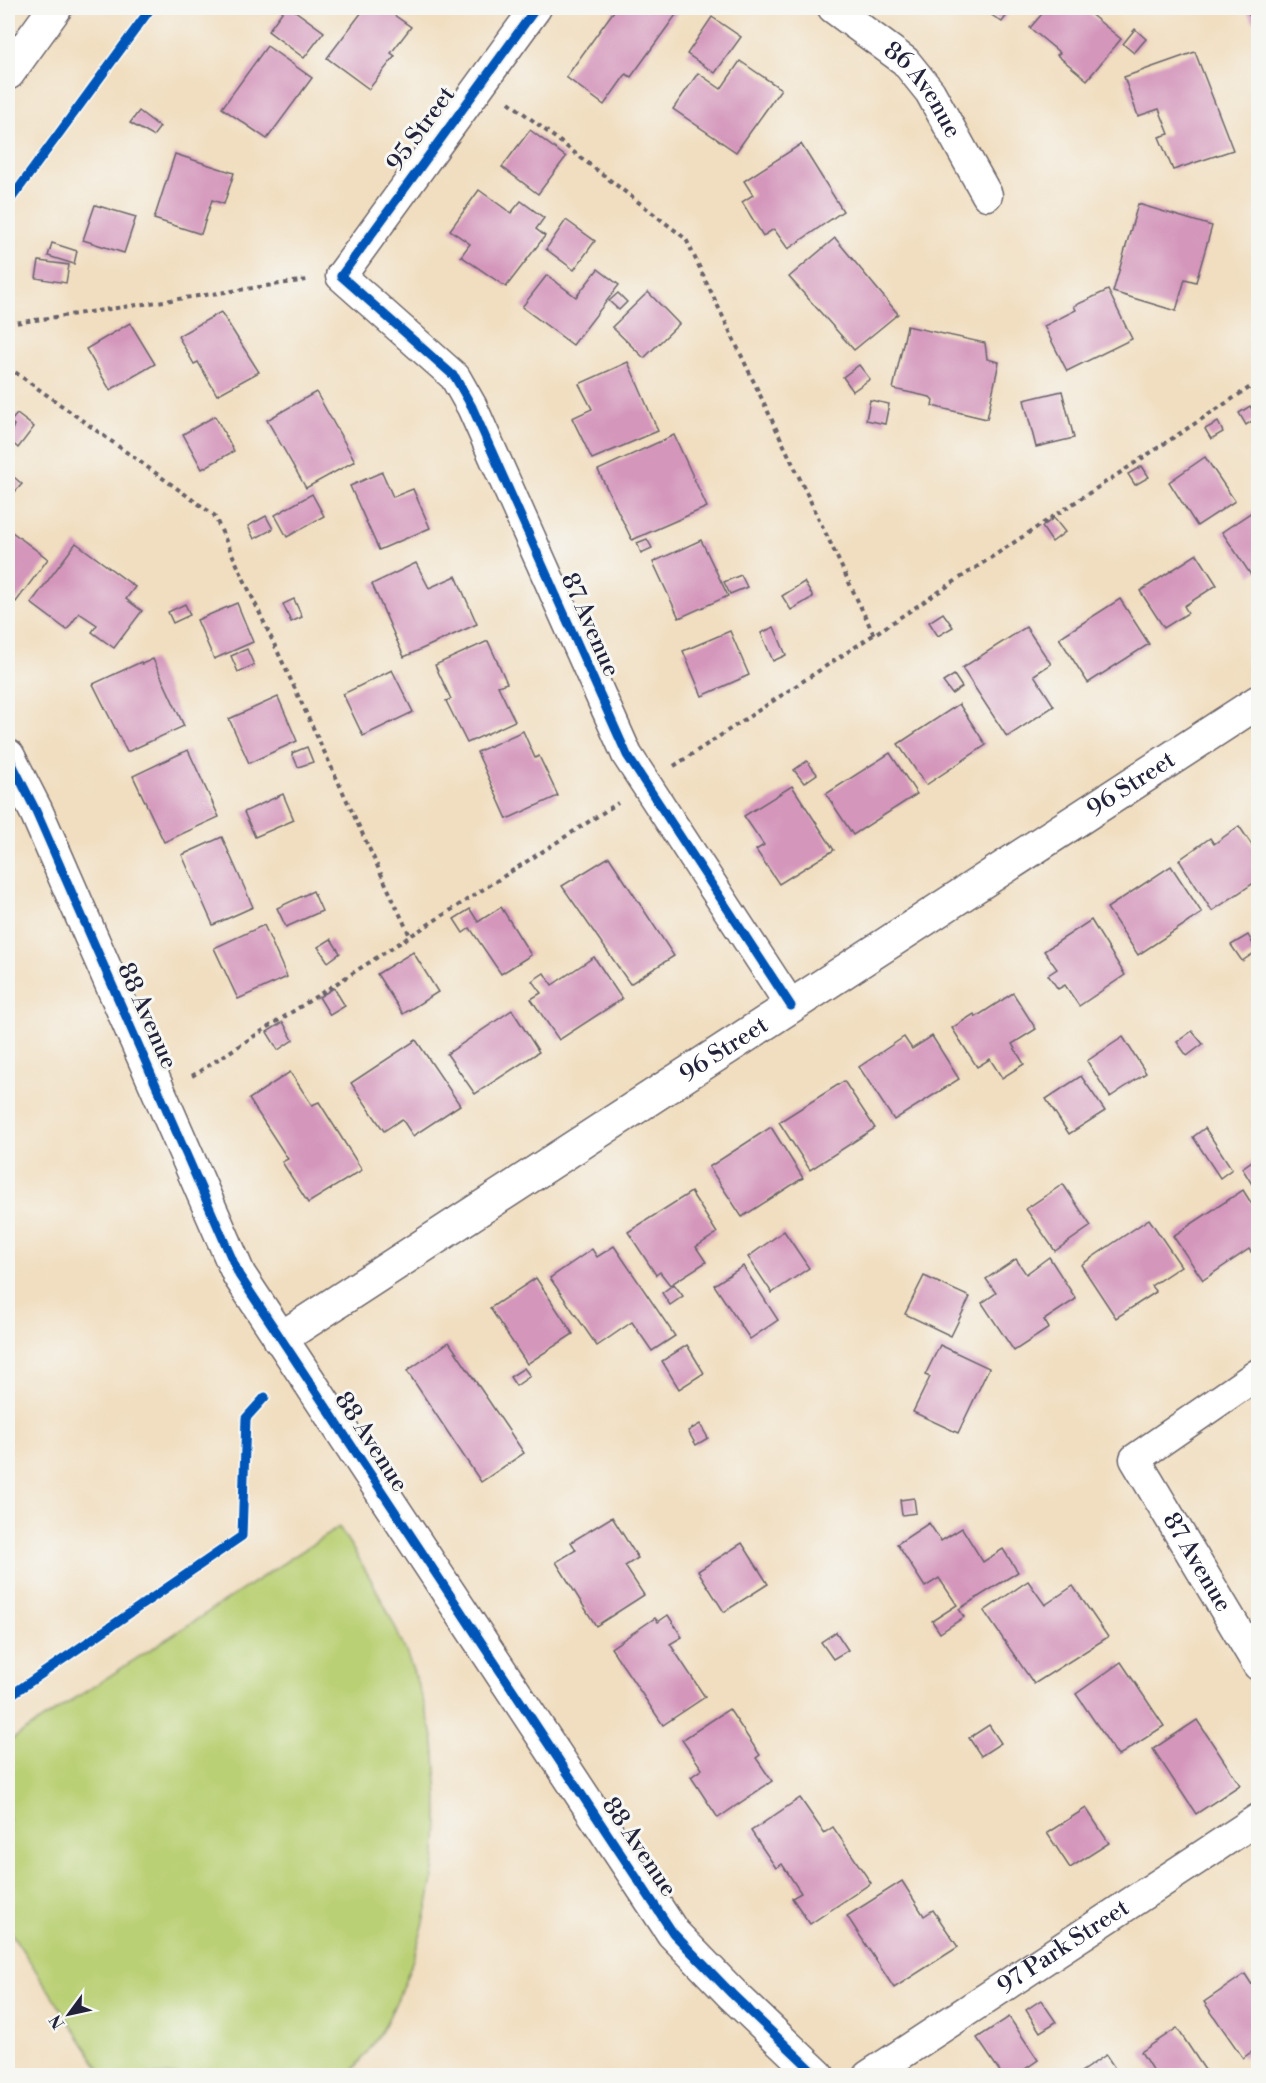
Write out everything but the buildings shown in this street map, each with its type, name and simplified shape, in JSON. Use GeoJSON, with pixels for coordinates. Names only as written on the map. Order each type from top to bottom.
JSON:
{"type":"FeatureCollection","features":[{"type":"Feature","properties":{"kind":"street"},"geometry":{"type":"LineString","coordinates":[[8,73],[55,8]]}},
{"type":"Feature","properties":{"kind":"street","name":"95 Street"},"geometry":{"type":"LineString","coordinates":[[341,276],[480,80],[536,8]]}},
{"type":"Feature","properties":{"kind":"street","name":"86 Avenue"},"geometry":{"type":"LineString","coordinates":[[833,8],[905,61],[930,93],[987,195]]}},
{"type":"Feature","properties":{"kind":"street","name":"87 Avenue"},"geometry":{"type":"LineString","coordinates":[[341,276],[455,377],[472,407],[627,755],[645,786],[791,1006]]}},
{"type":"Feature","properties":{"kind":"street","name":"96 Street"},"geometry":{"type":"LineString","coordinates":[[280,1339],[1258,702]]}},
{"type":"Feature","properties":{"kind":"street","name":"88 Avenue"},"geometry":{"type":"LineString","coordinates":[[8,756],[36,811],[239,1275],[673,1934],[818,2076]]}},
{"type":"Feature","properties":{"kind":"street","name":"87 Avenue"},"geometry":{"type":"LineString","coordinates":[[1258,1374],[1135,1459],[1258,1665]]}},
{"type":"Feature","properties":{"kind":"street","name":"97 Park Street"},"geometry":{"type":"LineString","coordinates":[[868,2076],[1258,1819]]}},
{"type":"Feature","properties":{"kind":"path"},"geometry":{"type":"LineString","coordinates":[[480,80],[686,239],[874,635]]}},
{"type":"Feature","properties":{"kind":"path"},"geometry":{"type":"LineString","coordinates":[[8,324],[341,276]]}},
{"type":"Feature","properties":{"kind":"path"},"geometry":{"type":"LineString","coordinates":[[8,367],[214,515],[410,936]]}},
{"type":"Feature","properties":{"kind":"path"},"geometry":{"type":"LineString","coordinates":[[161,1095],[645,786],[1258,382]]}},
{"type":"Feature","properties":{"kind":"green space"},"geometry":{"type":"Polygon","coordinates":[[[339,1527],[369,1576],[406,1651],[416,1677],[434,1744],[438,1814],[433,1877],[419,1939],[398,1998],[372,2046],[350,2075],[104,2075],[8,1928],[8,1742],[339,1527]]]}},
{"type":"Feature","properties":{"kind":"cycle path"},"geometry":{"type":"LineString","coordinates":[[8,203],[151,8]]}},
{"type":"Feature","properties":{"kind":"cycle path"},"geometry":{"type":"LineString","coordinates":[[536,8],[341,276],[455,377],[472,407],[627,755],[791,1006]]}},
{"type":"Feature","properties":{"kind":"cycle path"},"geometry":{"type":"LineString","coordinates":[[8,756],[36,811],[239,1275],[673,1933],[732,1994],[818,2076]]}},
{"type":"Feature","properties":{"kind":"cycle path"},"geometry":{"type":"LineString","coordinates":[[8,1697],[242,1536],[246,1418],[265,1397]]}}]}
